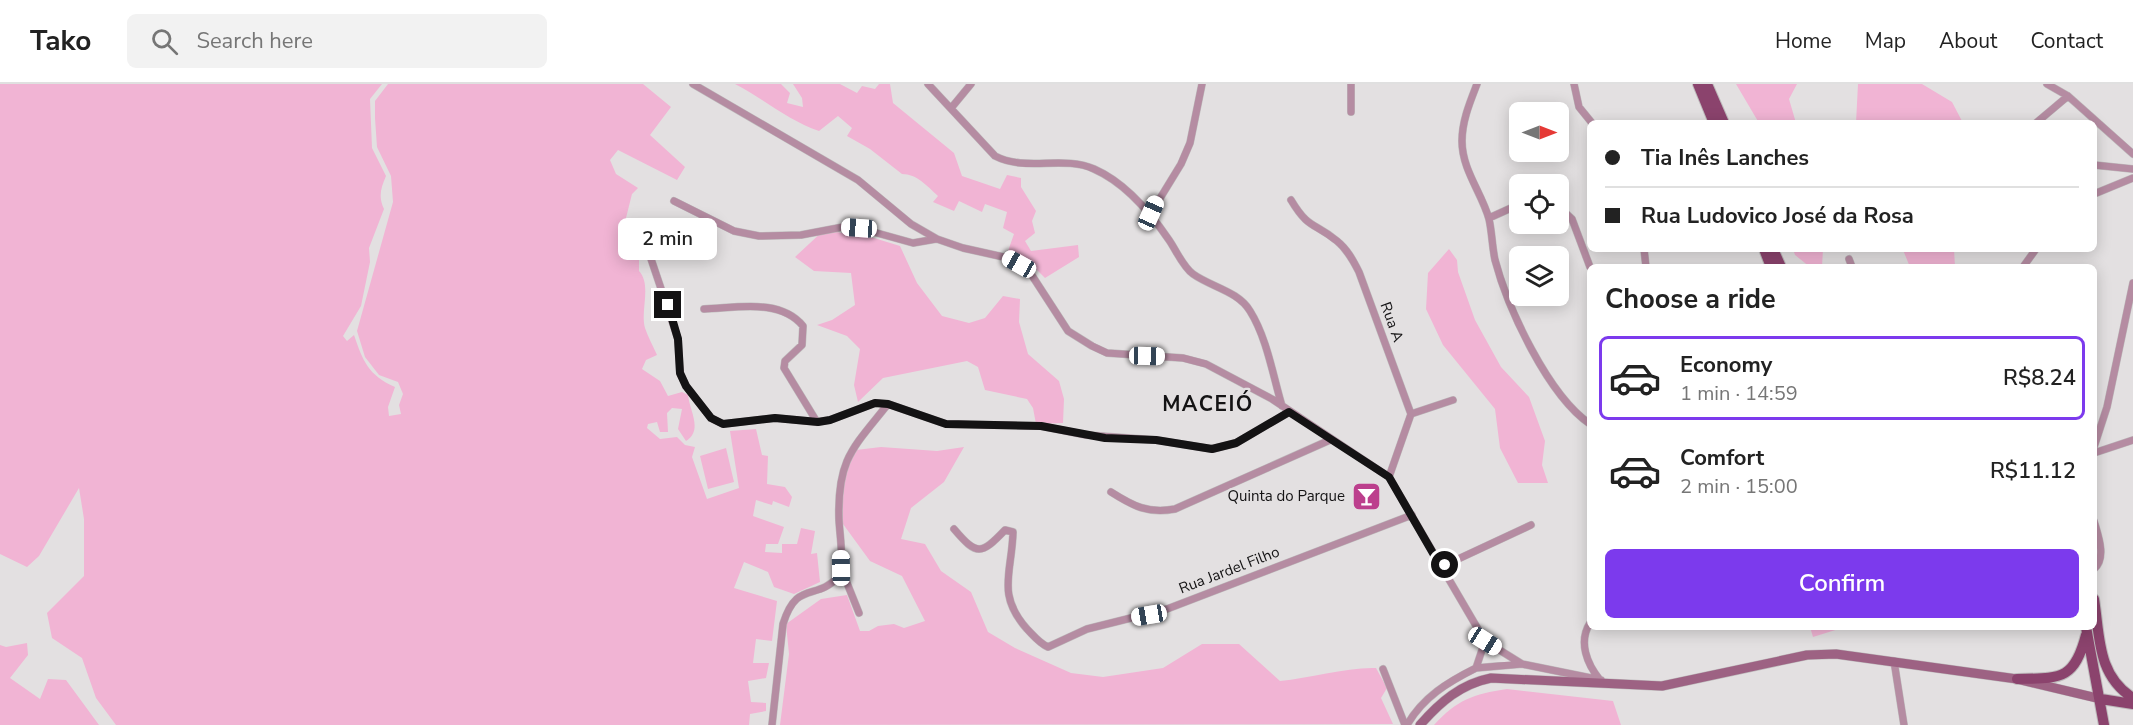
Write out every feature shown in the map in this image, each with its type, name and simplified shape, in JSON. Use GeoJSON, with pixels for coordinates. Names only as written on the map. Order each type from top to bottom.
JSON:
{"type":"FeatureCollection","features":[{"type":"Feature","properties":{"kind":"main road"},"geometry":{"type":"LineString","coordinates":[[1698,84],[1713,120]]}},
{"type":"Feature","properties":{"kind":"main road"},"geometry":{"type":"LineString","coordinates":[[1707,84],[1723,120]]}},
{"type":"Feature","properties":{"kind":"main road"},"geometry":{"type":"LineString","coordinates":[[2097,619],[2104,666],[2115,685],[2133,698]]}},
{"type":"Feature","properties":{"kind":"main road"},"geometry":{"type":"LineString","coordinates":[[2017,679],[2062,675],[2073,668],[2080,658],[2087,630]]}},
{"type":"Feature","properties":{"kind":"main road"},"geometry":{"type":"LineString","coordinates":[[2087,630],[2104,725]]}},
{"type":"Feature","properties":{"kind":"main road"},"geometry":{"type":"LineString","coordinates":[[1420,725],[1450,695],[1476,681],[1506,676],[1618,685],[1684,683],[1736,669],[1816,654],[1894,661],[2017,679],[2100,699],[2133,704]]}},
{"type":"Feature","properties":{"kind":"street"},"geometry":{"type":"LineString","coordinates":[[693,84],[858,180],[911,224],[937,239],[963,248],[1008,258],[1019,264],[1031,274],[1068,331],[1092,346],[1107,353],[1183,358],[1206,364],[1282,406],[1389,477],[1485,641],[1522,664]]}},
{"type":"Feature","properties":{"kind":"street"},"geometry":{"type":"LineString","coordinates":[[928,84],[995,156],[1006,162],[1027,165],[1078,164],[1092,168],[1120,185],[1151,213],[1191,273],[1242,300],[1250,310],[1257,324],[1282,406]]}},
{"type":"Feature","properties":{"kind":"street"},"geometry":{"type":"LineString","coordinates":[[952,108],[971,84]]}},
{"type":"Feature","properties":{"kind":"street"},"geometry":{"type":"LineString","coordinates":[[1151,213],[1181,164],[1190,143],[1202,84]]}},
{"type":"Feature","properties":{"kind":"street"},"geometry":{"type":"LineString","coordinates":[[1351,84],[1351,112]]}},
{"type":"Feature","properties":{"kind":"street"},"geometry":{"type":"LineString","coordinates":[[1477,84],[1468,105],[1462,143],[1468,169],[1489,218],[1495,260],[1533,353],[1563,399],[1587,421]]}},
{"type":"Feature","properties":{"kind":"street"},"geometry":{"type":"LineString","coordinates":[[1574,84],[1580,107],[1590,120]]}},
{"type":"Feature","properties":{"kind":"street"},"geometry":{"type":"LineString","coordinates":[[2047,84],[2068,96],[2095,120]]}},
{"type":"Feature","properties":{"kind":"street"},"geometry":{"type":"LineString","coordinates":[[2040,120],[2068,96]]}},
{"type":"Feature","properties":{"kind":"street"},"geometry":{"type":"LineString","coordinates":[[2097,122],[2133,154]]}},
{"type":"Feature","properties":{"kind":"street"},"geometry":{"type":"LineString","coordinates":[[2097,165],[2133,169]]}},
{"type":"Feature","properties":{"kind":"street"},"geometry":{"type":"LineString","coordinates":[[2097,193],[2133,178]]}},
{"type":"Feature","properties":{"kind":"street","name":"Rua A"},"geometry":{"type":"LineString","coordinates":[[1291,200],[1310,226],[1338,241],[1349,253],[1359,272],[1411,414]]}},
{"type":"Feature","properties":{"kind":"street"},"geometry":{"type":"LineString","coordinates":[[674,201],[734,231],[753,235],[801,235],[843,227],[859,228],[913,243],[937,239]]}},
{"type":"Feature","properties":{"kind":"street"},"geometry":{"type":"LineString","coordinates":[[1489,218],[1509,209]]}},
{"type":"Feature","properties":{"kind":"street"},"geometry":{"type":"LineString","coordinates":[[1569,216],[1589,264]]}},
{"type":"Feature","properties":{"kind":"street"},"geometry":{"type":"LineString","coordinates":[[648,250],[678,339],[680,373],[686,386],[711,418],[723,424],[775,418],[818,422],[830,420],[863,405],[888,404],[946,424],[1041,426],[1105,438],[1156,440],[1212,449],[1236,443],[1289,412]]}},
{"type":"Feature","properties":{"kind":"street"},"geometry":{"type":"LineString","coordinates":[[1849,259],[1851,264]]}},
{"type":"Feature","properties":{"kind":"street"},"geometry":{"type":"LineString","coordinates":[[2097,438],[2108,407],[2133,283]]}},
{"type":"Feature","properties":{"kind":"street"},"geometry":{"type":"LineString","coordinates":[[704,309],[775,308],[788,312],[796,318],[803,327],[804,336],[797,351],[785,360],[784,368],[818,422]]}},
{"type":"Feature","properties":{"kind":"street"},"geometry":{"type":"LineString","coordinates":[[1389,477],[1411,414],[1453,400]]}},
{"type":"Feature","properties":{"kind":"street"},"geometry":{"type":"LineString","coordinates":[[859,613],[841,568],[839,506],[842,476],[858,439],[870,428],[888,404]]}},
{"type":"Feature","properties":{"kind":"street"},"geometry":{"type":"LineString","coordinates":[[1111,492],[1139,509],[1157,512],[1175,509],[1330,440]]}},
{"type":"Feature","properties":{"kind":"street"},"geometry":{"type":"LineString","coordinates":[[2097,452],[2133,440]]}},
{"type":"Feature","properties":{"kind":"street","name":"Rua Jardel Filho"},"geometry":{"type":"LineString","coordinates":[[954,529],[969,546],[979,550],[987,548],[1005,530],[1013,532],[1008,587],[1010,606],[1039,642],[1048,647],[1098,626],[1167,609],[1412,515]]}},
{"type":"Feature","properties":{"kind":"street"},"geometry":{"type":"LineString","coordinates":[[1441,567],[1531,525]]}},
{"type":"Feature","properties":{"kind":"street"},"geometry":{"type":"LineString","coordinates":[[2097,535],[2101,554],[2097,565]]}},
{"type":"Feature","properties":{"kind":"street"},"geometry":{"type":"LineString","coordinates":[[772,725],[781,635],[787,610],[798,596],[835,581],[841,568]]}},
{"type":"Feature","properties":{"kind":"street"},"geometry":{"type":"LineString","coordinates":[[1587,630],[1585,650],[1591,669],[1600,680]]}},
{"type":"Feature","properties":{"kind":"street"},"geometry":{"type":"LineString","coordinates":[[1476,668],[1485,641]]}},
{"type":"Feature","properties":{"kind":"street"},"geometry":{"type":"LineString","coordinates":[[1894,661],[1904,725]]}},
{"type":"Feature","properties":{"kind":"street"},"geometry":{"type":"LineString","coordinates":[[1406,725],[1423,702],[1436,690],[1476,668],[1522,664],[1618,685]]}},
{"type":"Feature","properties":{"kind":"street"},"geometry":{"type":"LineString","coordinates":[[1383,669],[1406,725]]}},
{"type":"Feature","properties":{"kind":"shaded area"},"geometry":{"type":"Polygon","coordinates":[[[0,84],[382,84],[370,99],[372,148],[386,176],[381,192],[384,209],[369,248],[370,262],[361,306],[343,336],[347,341],[354,335],[368,366],[378,377],[395,387],[388,407],[389,416],[401,414],[399,405],[403,394],[398,382],[379,375],[365,357],[357,331],[393,202],[391,176],[377,147],[375,118],[375,101],[388,84],[643,84],[671,107],[650,135],[685,167],[677,180],[618,150],[610,160],[616,174],[638,188],[632,194],[624,226],[639,234],[639,271],[645,283],[644,321],[657,355],[646,360],[642,369],[660,381],[668,396],[682,392],[688,395],[695,426],[691,437],[686,441],[678,429],[682,409],[672,408],[667,413],[668,432],[660,432],[657,422],[648,424],[647,428],[660,439],[677,437],[685,445],[695,447],[692,457],[707,499],[739,488],[730,431],[756,429],[762,455],[768,456],[767,484],[785,487],[792,497],[789,507],[773,501],[772,505],[756,500],[753,516],[784,527],[778,544],[766,544],[765,552],[782,553],[782,544],[797,544],[801,528],[815,531],[811,554],[817,553],[820,582],[794,594],[774,587],[768,572],[744,562],[734,588],[777,601],[772,641],[756,639],[753,663],[769,663],[766,678],[748,681],[751,702],[766,703],[766,711],[750,714],[749,725],[116,725],[96,698],[82,658],[52,638],[47,613],[84,576],[84,519],[79,488],[39,556],[27,567],[0,554],[0,84]]]}},
{"type":"Feature","properties":{"kind":"shaded area"},"geometry":{"type":"Polygon","coordinates":[[[735,84],[781,84],[790,93],[787,103],[803,107],[802,98],[793,84],[840,84],[857,93],[862,86],[875,89],[879,84],[890,84],[893,103],[954,153],[962,176],[1000,189],[1007,175],[1021,178],[1021,187],[1036,211],[1032,221],[1035,233],[1025,241],[1031,251],[1078,245],[1079,257],[1045,278],[1024,257],[1008,251],[1014,234],[1003,228],[1007,212],[985,204],[982,212],[959,201],[954,211],[933,202],[938,196],[922,181],[902,174],[870,149],[847,136],[852,128],[838,116],[819,131],[797,122],[735,84]]]}},
{"type":"Feature","properties":{"kind":"shaded area"},"geometry":{"type":"Polygon","coordinates":[[[1736,84],[1797,84],[1789,99],[1795,120],[1757,120],[1736,84]]]}},
{"type":"Feature","properties":{"kind":"shaded area"},"geometry":{"type":"Polygon","coordinates":[[[1858,84],[1922,84],[1952,102],[1961,120],[1856,120],[1858,84]]]}},
{"type":"Feature","properties":{"kind":"shaded area"},"geometry":{"type":"Polygon","coordinates":[[[824,230],[874,238],[900,246],[917,283],[942,316],[969,323],[985,318],[1003,296],[1020,299],[1019,322],[1028,354],[1059,381],[1064,399],[1063,423],[1036,424],[1033,408],[1027,399],[985,390],[978,367],[967,361],[883,378],[858,402],[854,385],[860,349],[847,336],[817,325],[832,320],[855,305],[851,273],[814,271],[795,257],[824,230]]]}},
{"type":"Feature","properties":{"kind":"shaded area"},"geometry":{"type":"Polygon","coordinates":[[[1449,249],[1457,260],[1458,272],[1475,320],[1501,367],[1529,397],[1545,441],[1542,465],[1548,483],[1518,483],[1500,448],[1495,409],[1443,345],[1426,309],[1428,273],[1449,249]]]}},
{"type":"Feature","properties":{"kind":"shaded area"},"geometry":{"type":"Polygon","coordinates":[[[1794,252],[1823,252],[1822,264],[1806,264],[1794,252]]]}},
{"type":"Feature","properties":{"kind":"shaded area"},"geometry":{"type":"Polygon","coordinates":[[[1904,252],[1954,252],[1955,264],[1909,264],[1904,252]]]}},
{"type":"Feature","properties":{"kind":"shaded area"},"geometry":{"type":"Polygon","coordinates":[[[881,447],[937,451],[964,447],[944,482],[911,508],[901,539],[925,544],[941,571],[971,592],[988,632],[1015,648],[1071,673],[1103,677],[1163,668],[1202,644],[1239,644],[1280,681],[1353,669],[1376,668],[1387,688],[1381,698],[1393,724],[780,725],[789,654],[786,624],[821,599],[847,595],[860,631],[869,631],[878,626],[894,624],[904,628],[925,621],[902,576],[870,561],[843,524],[841,481],[856,450],[881,447]]]}},
{"type":"Feature","properties":{"kind":"shaded area"},"geometry":{"type":"Polygon","coordinates":[[[726,448],[734,482],[708,489],[700,456],[726,448]]]}},
{"type":"Feature","properties":{"kind":"shaded area"},"geometry":{"type":"Polygon","coordinates":[[[1811,630],[1835,630],[1813,637],[1811,630]]]}},
{"type":"Feature","properties":{"kind":"shaded area"},"geometry":{"type":"Polygon","coordinates":[[[27,643],[28,655],[10,678],[40,699],[48,679],[66,680],[99,725],[0,725],[0,645],[6,647],[27,643]]]}},
{"type":"Feature","properties":{"kind":"shaded area"},"geometry":{"type":"Polygon","coordinates":[[[1507,689],[1613,701],[1621,725],[1434,725],[1450,710],[1466,700],[1484,693],[1507,689]]]}},
{"type":"Feature","properties":{"kind":"place","name":"Quinta do Parque"},"geometry":{"type":"Point","coordinates":[1366,496]}},
{"type":"Feature","properties":{"kind":"district","name":"MACEIÓ"},"geometry":{"type":"Point","coordinates":[1208,404]}},
{"type":"Feature","properties":{"kind":"route"},"geometry":{"type":"LineString","coordinates":[[668,305],[680,346],[680,373],[686,386],[716,422],[743,423],[775,418],[818,422],[846,414],[863,405],[875,403],[888,404],[946,424],[1055,427],[1105,438],[1156,440],[1212,449],[1236,443],[1289,412],[1389,477],[1441,567],[1445,565]]}}]}
